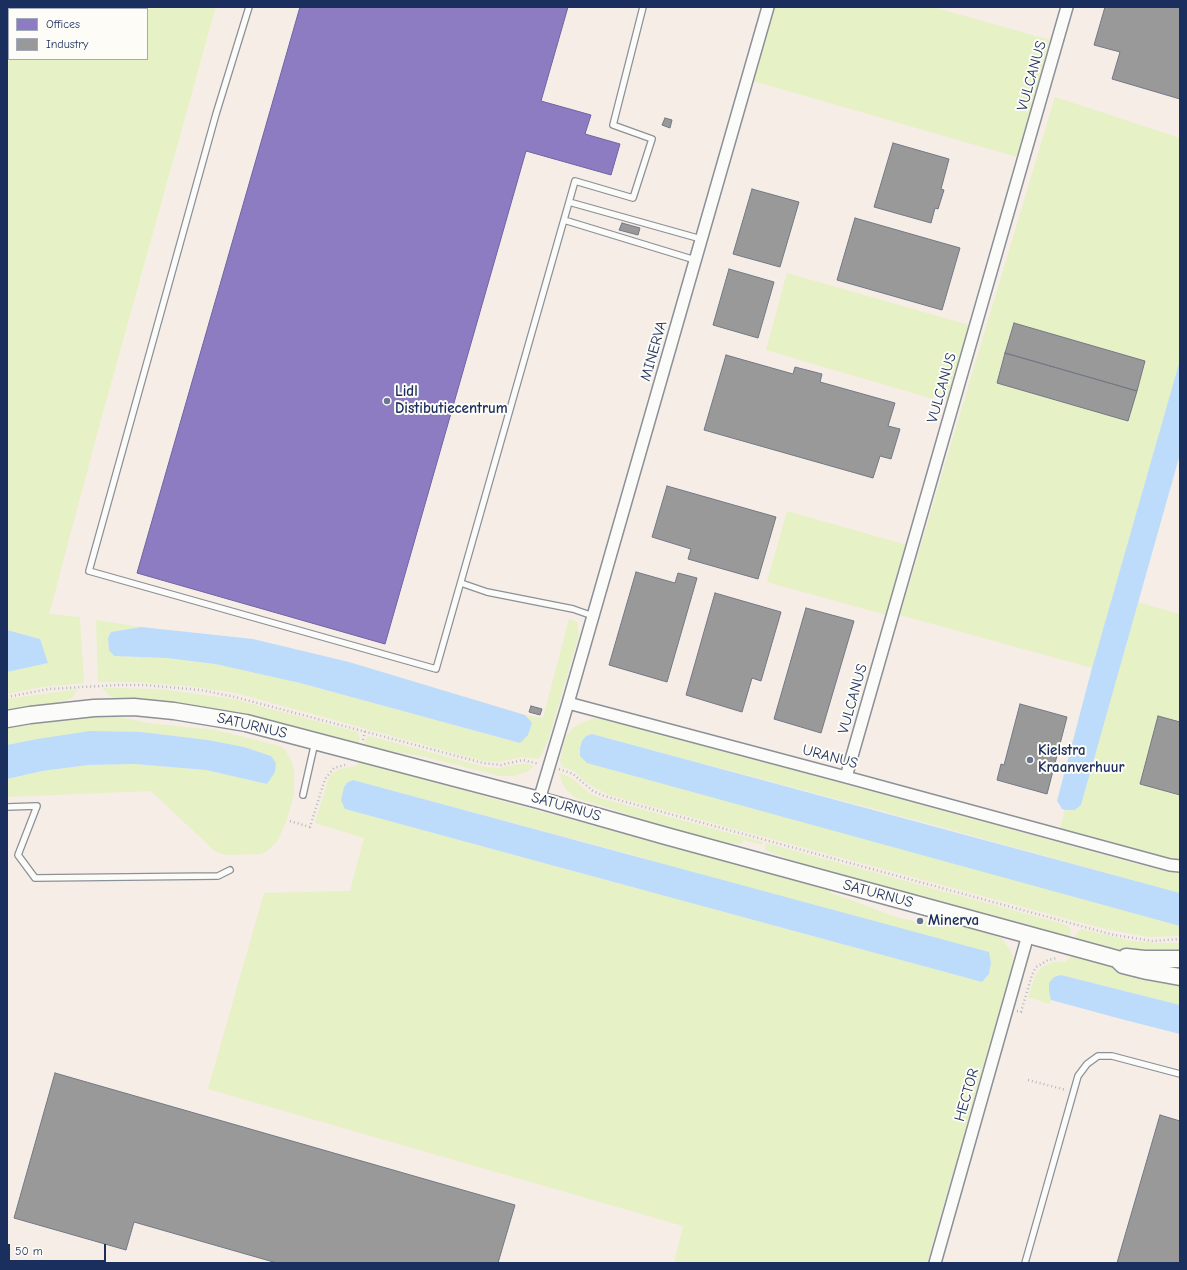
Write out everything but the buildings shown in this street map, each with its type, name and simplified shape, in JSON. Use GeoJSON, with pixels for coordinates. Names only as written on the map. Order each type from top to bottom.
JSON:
{"type":"FeatureCollection","features":[{"type":"Feature","properties":{"kind":"main road","name":"SATURNUS"},"geometry":{"type":"LineString","coordinates":[[7,720],[30,715],[94,708],[134,707],[223,718],[271,729],[539,800],[681,841],[1117,959],[1123,965],[1180,977]]}},
{"type":"Feature","properties":{"kind":"main road","name":"SATURNUS"},"geometry":{"type":"LineString","coordinates":[[1117,959],[1124,957],[1144,959],[1180,959]]}},
{"type":"Feature","properties":{"kind":"street","name":"MINERVA"},"geometry":{"type":"LineString","coordinates":[[568,703],[768,7]]}},
{"type":"Feature","properties":{"kind":"street","name":"VULCANUS"},"geometry":{"type":"LineString","coordinates":[[846,776],[1067,7]]}},
{"type":"Feature","properties":{"kind":"street","name":"URANUS"},"geometry":{"type":"LineString","coordinates":[[568,703],[846,776],[1170,865],[1180,866]]}},
{"type":"Feature","properties":{"kind":"street"},"geometry":{"type":"LineString","coordinates":[[539,800],[568,703]]}},
{"type":"Feature","properties":{"kind":"street","name":"HECTOR"},"geometry":{"type":"LineString","coordinates":[[935,1263],[1028,935]]}},
{"type":"Feature","properties":{"kind":"lane"},"geometry":{"type":"LineString","coordinates":[[249,7],[216,114],[89,571],[436,669],[575,181],[633,198],[652,139],[612,125],[643,7]]}},
{"type":"Feature","properties":{"kind":"lane"},"geometry":{"type":"LineString","coordinates":[[569,202],[701,239]]}},
{"type":"Feature","properties":{"kind":"lane"},"geometry":{"type":"LineString","coordinates":[[564,220],[695,260]]}},
{"type":"Feature","properties":{"kind":"lane"},"geometry":{"type":"LineString","coordinates":[[460,583],[487,592],[573,610],[593,616]]}},
{"type":"Feature","properties":{"kind":"lane"},"geometry":{"type":"LineString","coordinates":[[303,795],[315,741]]}},
{"type":"Feature","properties":{"kind":"lane"},"geometry":{"type":"LineString","coordinates":[[7,807],[37,806],[18,855],[35,878],[218,876],[230,870]]}},
{"type":"Feature","properties":{"kind":"lane"},"geometry":{"type":"LineString","coordinates":[[1025,1263],[1073,1092],[1078,1076],[1087,1064],[1098,1056],[1112,1056],[1180,1074]]}},
{"type":"Feature","properties":{"kind":"path"},"geometry":{"type":"LineString","coordinates":[[290,821],[310,827],[327,775],[337,766],[348,764]]}},
{"type":"Feature","properties":{"kind":"path"},"geometry":{"type":"LineString","coordinates":[[560,770],[573,774],[593,791],[604,796],[1114,935],[1152,941],[1180,939]]}},
{"type":"Feature","properties":{"kind":"path"},"geometry":{"type":"LineString","coordinates":[[1007,1008],[1021,1012],[1032,975],[1036,967],[1050,959],[1062,959]]}},
{"type":"Feature","properties":{"kind":"path"},"geometry":{"type":"LineString","coordinates":[[1028,1080],[1073,1092]]}},
{"type":"Feature","properties":{"kind":"shaded area"},"geometry":{"type":"Polygon","coordinates":[[[216,7],[1180,7],[1180,1263],[7,1263],[7,427],[92,453],[216,7]]]}},
{"type":"Feature","properties":{"kind":"green space"},"geometry":{"type":"Polygon","coordinates":[[[7,7],[216,7],[92,453],[49,614],[80,617],[84,683],[41,687],[7,694],[7,672],[48,663],[40,639],[7,630],[7,7]]]}},
{"type":"Feature","properties":{"kind":"green space"},"geometry":{"type":"Polygon","coordinates":[[[775,7],[933,7],[1050,40],[1017,157],[753,81],[775,7]]]}},
{"type":"Feature","properties":{"kind":"green space"},"geometry":{"type":"Polygon","coordinates":[[[1055,97],[1180,138],[1180,360],[1092,668],[900,615],[1055,97]]]}},
{"type":"Feature","properties":{"kind":"green space"},"geometry":{"type":"Polygon","coordinates":[[[787,273],[969,325],[948,399],[934,396],[933,399],[766,350],[787,273]]]}},
{"type":"Feature","properties":{"kind":"green space"},"geometry":{"type":"Polygon","coordinates":[[[787,511],[907,545],[886,615],[767,582],[787,511]]]}},
{"type":"Feature","properties":{"kind":"green space"},"geometry":{"type":"Polygon","coordinates":[[[1137,602],[1180,614],[1180,859],[1168,858],[1060,829],[1065,810],[1069,811],[1081,805],[1137,602]]]}},
{"type":"Feature","properties":{"kind":"green space"},"geometry":{"type":"Polygon","coordinates":[[[569,619],[577,622],[579,635],[548,741],[540,757],[537,759],[521,757],[499,762],[483,761],[236,693],[187,686],[137,682],[98,682],[96,620],[141,627],[111,632],[108,638],[109,650],[114,656],[167,658],[215,664],[300,683],[520,743],[532,723],[525,715],[543,718],[569,619]]]}},
{"type":"Feature","properties":{"kind":"green space"},"geometry":{"type":"Polygon","coordinates":[[[102,688],[160,689],[233,699],[357,732],[360,737],[358,745],[231,712],[179,704],[119,700],[110,696],[102,688]]]}},
{"type":"Feature","properties":{"kind":"green space"},"geometry":{"type":"Polygon","coordinates":[[[78,689],[72,698],[58,704],[7,712],[7,699],[78,689]]]}},
{"type":"Feature","properties":{"kind":"green space"},"geometry":{"type":"Polygon","coordinates":[[[110,715],[148,723],[215,730],[279,746],[285,750],[292,762],[294,770],[294,794],[287,819],[278,840],[266,852],[260,854],[225,855],[216,852],[151,791],[7,797],[7,779],[42,771],[88,765],[134,764],[206,770],[267,784],[271,756],[244,747],[208,740],[175,736],[37,739],[7,745],[7,728],[26,723],[72,717],[110,715]]]}},
{"type":"Feature","properties":{"kind":"green space"},"geometry":{"type":"Polygon","coordinates":[[[595,718],[606,719],[1163,871],[1180,873],[1180,893],[919,821],[592,734],[586,736],[1180,926],[1180,936],[1148,937],[1101,928],[609,795],[586,782],[574,771],[563,767],[560,762],[566,736],[574,727],[595,718]]]}},
{"type":"Feature","properties":{"kind":"green space"},"geometry":{"type":"Polygon","coordinates":[[[370,736],[485,767],[499,768],[525,763],[534,766],[528,771],[515,776],[500,776],[426,757],[364,747],[366,739],[370,736]]]}},
{"type":"Feature","properties":{"kind":"green space"},"geometry":{"type":"Polygon","coordinates":[[[360,761],[498,800],[831,889],[830,893],[893,916],[923,924],[924,920],[956,923],[1001,938],[1011,951],[1013,958],[1012,967],[927,1263],[674,1263],[683,1226],[208,1089],[264,893],[350,891],[364,838],[315,823],[329,777],[340,769],[356,766],[360,761]],[[353,780],[348,782],[345,809],[982,982],[989,974],[640,857],[353,780]]]}},
{"type":"Feature","properties":{"kind":"green space"},"geometry":{"type":"Polygon","coordinates":[[[559,773],[570,777],[588,792],[600,798],[763,842],[762,845],[744,840],[742,844],[713,842],[648,823],[612,809],[579,799],[573,796],[565,788],[559,773]]]}},
{"type":"Feature","properties":{"kind":"green space"},"geometry":{"type":"Polygon","coordinates":[[[766,843],[1067,925],[1071,930],[1069,938],[820,871],[765,850],[766,843]]]}},
{"type":"Feature","properties":{"kind":"green space"},"geometry":{"type":"Polygon","coordinates":[[[1082,929],[1131,941],[1180,943],[1180,955],[1123,953],[1074,940],[1077,932],[1082,929]]]}},
{"type":"Feature","properties":{"kind":"green space"},"geometry":{"type":"Polygon","coordinates":[[[1071,955],[1180,983],[1180,1005],[1061,975],[1049,992],[1051,1000],[1049,1004],[1028,997],[1035,976],[1042,967],[1053,962],[1066,962],[1071,955]]]}},
{"type":"Feature","properties":{"kind":"water"},"geometry":{"type":"Polygon","coordinates":[[[1180,360],[1180,454],[1081,805],[1075,810],[1065,810],[1062,809],[1057,801],[1092,668],[1180,360]]]}},
{"type":"Feature","properties":{"kind":"water"},"geometry":{"type":"Polygon","coordinates":[[[141,627],[253,639],[349,662],[525,715],[532,723],[528,735],[520,743],[300,683],[215,664],[167,658],[114,656],[109,650],[108,638],[111,632],[141,627]]]}},
{"type":"Feature","properties":{"kind":"water"},"geometry":{"type":"Polygon","coordinates":[[[7,630],[40,639],[48,663],[7,672],[7,630]]]}},
{"type":"Feature","properties":{"kind":"water"},"geometry":{"type":"Polygon","coordinates":[[[90,731],[141,732],[208,740],[244,747],[271,756],[276,763],[275,772],[267,784],[206,770],[134,764],[88,765],[42,771],[7,779],[7,745],[90,731]]]}},
{"type":"Feature","properties":{"kind":"water"},"geometry":{"type":"Polygon","coordinates":[[[592,734],[1180,893],[1180,926],[587,763],[580,756],[580,748],[582,741],[586,736],[592,734]]]}},
{"type":"Feature","properties":{"kind":"water"},"geometry":{"type":"Polygon","coordinates":[[[353,780],[989,952],[991,963],[989,974],[982,982],[345,809],[341,800],[344,787],[348,782],[353,780]]]}},
{"type":"Feature","properties":{"kind":"water"},"geometry":{"type":"Polygon","coordinates":[[[1061,975],[1180,1005],[1180,1034],[1051,1000],[1049,983],[1054,977],[1061,975]]]}},
{"type":"Feature","properties":{"kind":"place","name":"Lidl Distibutiecentrum"},"geometry":{"type":"Point","coordinates":[387,401]}},
{"type":"Feature","properties":{"kind":"place","name":"Kielstra Kraanverhuur"},"geometry":{"type":"Point","coordinates":[1030,760]}},
{"type":"Feature","properties":{"kind":"place","name":"Minerva"},"geometry":{"type":"Point","coordinates":[920,921]}}]}
